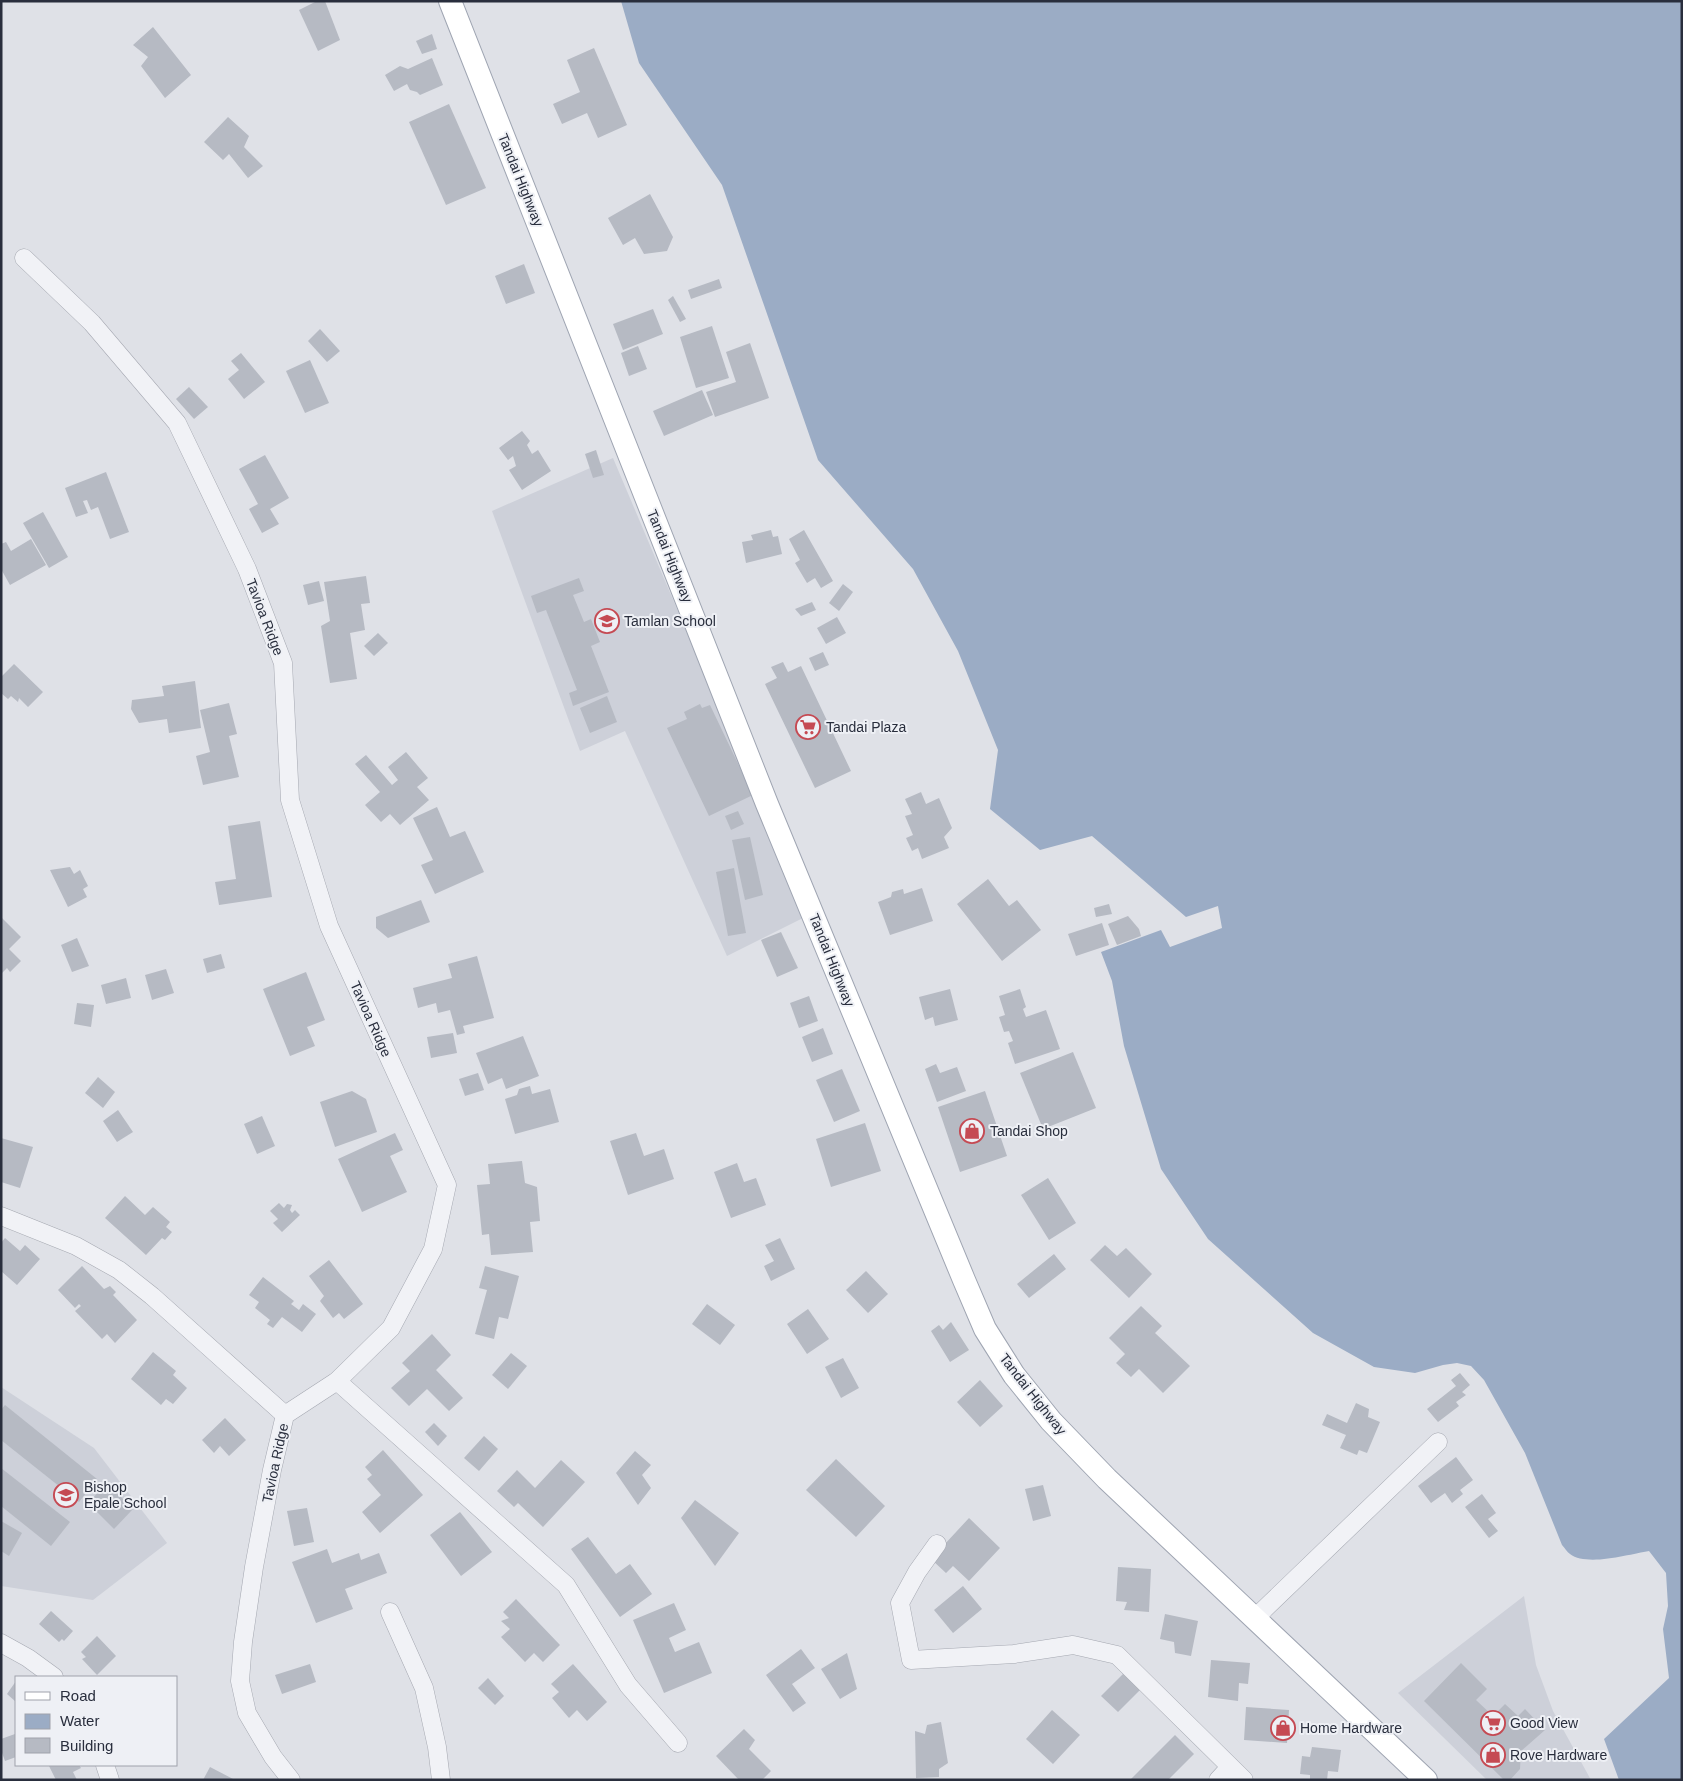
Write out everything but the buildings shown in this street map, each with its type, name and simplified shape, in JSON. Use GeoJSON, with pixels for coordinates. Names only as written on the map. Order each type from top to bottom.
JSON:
{"type":"FeatureCollection","features":[{"type":"Feature","properties":{"kind":"main road","name":"Tandai Highway"},"geometry":{"type":"LineString","coordinates":[[450,1],[767,804],[986,1330],[1014,1375],[1052,1421],[1107,1479],[1426,1780]]}},
{"type":"Feature","properties":{"kind":"street","name":"Tavioa Ridge"},"geometry":{"type":"LineString","coordinates":[[24,258],[92,323],[177,423],[247,569],[283,663],[290,800],[329,926],[447,1186],[433,1249],[391,1328],[337,1381],[285,1415],[272,1470],[254,1567],[242,1642],[240,1681],[247,1713],[274,1757],[291,1780]]}},
{"type":"Feature","properties":{"kind":"street"},"geometry":{"type":"LineString","coordinates":[[1,1216],[76,1246],[119,1270],[152,1296],[285,1415]]}},
{"type":"Feature","properties":{"kind":"street"},"geometry":{"type":"LineString","coordinates":[[337,1381],[566,1585],[628,1685],[678,1743]]}},
{"type":"Feature","properties":{"kind":"street"},"geometry":{"type":"LineString","coordinates":[[1255,1618],[1438,1442]]}},
{"type":"Feature","properties":{"kind":"street"},"geometry":{"type":"LineString","coordinates":[[937,1544],[917,1572],[900,1603],[910,1660],[1014,1654],[1073,1645],[1117,1655],[1244,1780]]}},
{"type":"Feature","properties":{"kind":"street"},"geometry":{"type":"LineString","coordinates":[[390,1612],[424,1688],[438,1747],[441,1780]]}},
{"type":"Feature","properties":{"kind":"street"},"geometry":{"type":"LineString","coordinates":[[1,1643],[28,1658],[53,1676]]}},
{"type":"Feature","properties":{"kind":"street"},"geometry":{"type":"LineString","coordinates":[[105,1766],[110,1780]]}},
{"type":"Feature","properties":{"kind":"street"},"geometry":{"type":"LineString","coordinates":[[1218,1780],[1230,1767]]}},
{"type":"Feature","properties":{"kind":"shaded area","name":"Tamlan School"},"geometry":{"type":"Polygon","coordinates":[[[613,458],[807,916],[727,956],[625,731],[580,751],[492,511],[613,458]]]}},
{"type":"Feature","properties":{"kind":"shaded area","name":"Bishop Epale School"},"geometry":{"type":"Polygon","coordinates":[[[1,1387],[94,1448],[167,1543],[93,1600],[1,1586],[1,1387]]]}},
{"type":"Feature","properties":{"kind":"shaded area"},"geometry":{"type":"Polygon","coordinates":[[[1524,1596],[1536,1665],[1553,1711],[1591,1780],[1487,1780],[1398,1693],[1524,1596]]]}},
{"type":"Feature","properties":{"kind":"water"},"geometry":{"type":"Polygon","coordinates":[[[621,1],[1682,1],[1682,1780],[1619,1780],[1604,1739],[1669,1678],[1663,1629],[1668,1606],[1666,1573],[1649,1551],[1597,1560],[1577,1558],[1569,1553],[1562,1545],[1525,1453],[1484,1380],[1471,1366],[1457,1363],[1415,1373],[1374,1367],[1313,1333],[1208,1239],[1161,1169],[1124,1046],[1112,981],[1101,952],[1161,930],[1170,947],[1222,928],[1218,906],[1186,917],[1092,836],[1040,850],[990,809],[998,750],[958,651],[913,569],[818,460],[722,185],[639,63],[621,1]]]}},
{"type":"Feature","properties":{"kind":"place","name":"Tamlan School"},"geometry":{"type":"Point","coordinates":[607,621]}},
{"type":"Feature","properties":{"kind":"place","name":"Tandai Plaza"},"geometry":{"type":"Point","coordinates":[808,727]}},
{"type":"Feature","properties":{"kind":"place","name":"Tandai Shop"},"geometry":{"type":"Point","coordinates":[972,1131]}},
{"type":"Feature","properties":{"kind":"place","name":"Bishop Epale School"},"geometry":{"type":"Point","coordinates":[66,1495]}},
{"type":"Feature","properties":{"kind":"place","name":"Good View"},"geometry":{"type":"Point","coordinates":[1493,1723]}},
{"type":"Feature","properties":{"kind":"place","name":"Home Hardware"},"geometry":{"type":"Point","coordinates":[1283,1728]}},
{"type":"Feature","properties":{"kind":"place","name":"Rove Hardware"},"geometry":{"type":"Point","coordinates":[1493,1755]}}]}
